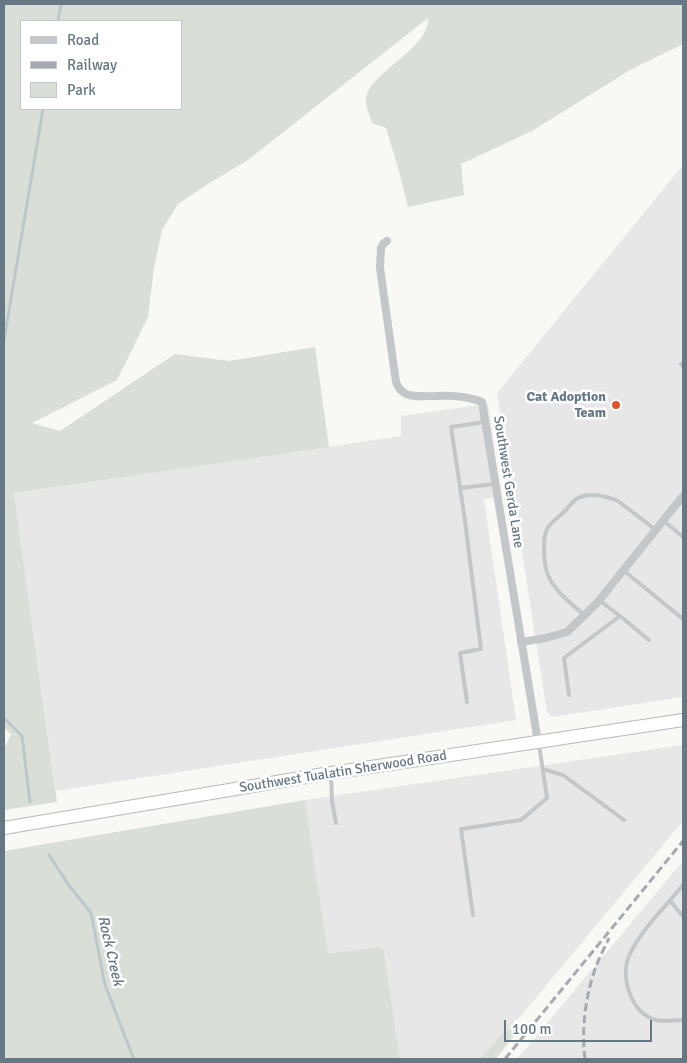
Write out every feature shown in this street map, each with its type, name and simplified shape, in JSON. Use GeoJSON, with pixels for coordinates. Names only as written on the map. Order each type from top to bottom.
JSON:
{"type":"FeatureCollection","features":[{"type":"Feature","properties":{"kind":"highway","name":"Southwest Tualatin Sherwood Road"},"geometry":{"type":"LineString","coordinates":[[4,828],[331,773],[683,720]]}},
{"type":"Feature","properties":{"kind":"street","name":"Southwest Gerda Lane"},"geometry":{"type":"LineString","coordinates":[[387,241],[381,248],[381,278],[398,388],[409,395],[473,398],[482,402],[538,742]]}},
{"type":"Feature","properties":{"kind":"street"},"geometry":{"type":"LineString","coordinates":[[521,642],[567,632],[599,600],[683,496]]}},
{"type":"Feature","properties":{"kind":"lane"},"geometry":{"type":"LineString","coordinates":[[467,702],[460,653],[481,649],[451,426],[485,422]]}},
{"type":"Feature","properties":{"kind":"lane"},"geometry":{"type":"LineString","coordinates":[[460,488],[495,484]]}},
{"type":"Feature","properties":{"kind":"lane"},"geometry":{"type":"LineString","coordinates":[[584,615],[558,592],[547,574],[545,549],[547,529],[577,498],[602,496],[618,501],[656,530]]}},
{"type":"Feature","properties":{"kind":"lane"},"geometry":{"type":"LineString","coordinates":[[663,521],[683,537]]}},
{"type":"Feature","properties":{"kind":"lane"},"geometry":{"type":"LineString","coordinates":[[623,570],[683,619]]}},
{"type":"Feature","properties":{"kind":"lane"},"geometry":{"type":"LineString","coordinates":[[599,600],[649,640]]}},
{"type":"Feature","properties":{"kind":"lane"},"geometry":{"type":"LineString","coordinates":[[569,695],[564,658],[620,616]]}},
{"type":"Feature","properties":{"kind":"lane"},"geometry":{"type":"LineString","coordinates":[[473,914],[461,829],[522,820],[547,798],[538,742]]}},
{"type":"Feature","properties":{"kind":"lane"},"geometry":{"type":"LineString","coordinates":[[543,769],[563,775],[624,820]]}},
{"type":"Feature","properties":{"kind":"lane"},"geometry":{"type":"LineString","coordinates":[[331,773],[332,801],[336,823]]}},
{"type":"Feature","properties":{"kind":"lane"},"geometry":{"type":"LineString","coordinates":[[683,885],[642,933],[628,957],[626,977],[631,999],[644,1014],[656,1020],[683,1020]]}},
{"type":"Feature","properties":{"kind":"lane"},"geometry":{"type":"LineString","coordinates":[[670,902],[683,916]]}},
{"type":"Feature","properties":{"kind":"shaded area"},"geometry":{"type":"Polygon","coordinates":[[[683,165],[683,697],[552,717],[547,712],[497,393],[683,165]]]}},
{"type":"Feature","properties":{"kind":"shaded area"},"geometry":{"type":"Polygon","coordinates":[[[488,404],[501,496],[484,499],[516,720],[56,791],[14,493],[401,436],[401,416],[488,404]]]}},
{"type":"Feature","properties":{"kind":"shaded area"},"geometry":{"type":"Polygon","coordinates":[[[683,745],[683,821],[510,1029],[502,1033],[480,1059],[400,1059],[384,951],[378,947],[328,955],[305,800],[683,745]]]}},
{"type":"Feature","properties":{"kind":"shaded area"},"geometry":{"type":"Polygon","coordinates":[[[683,861],[683,1059],[517,1059],[683,861]]]}},
{"type":"Feature","properties":{"kind":"green space"},"geometry":{"type":"Polygon","coordinates":[[[4,4],[683,4],[683,44],[630,70],[532,131],[461,164],[464,195],[408,207],[386,128],[372,123],[367,106],[366,100],[369,90],[376,80],[420,40],[426,29],[428,18],[248,160],[178,204],[162,230],[154,268],[148,317],[117,380],[32,423],[60,431],[175,354],[229,361],[315,347],[329,447],[14,493],[57,802],[4,810],[4,749],[11,734],[4,728],[4,4]]]}},
{"type":"Feature","properties":{"kind":"green space"},"geometry":{"type":"Polygon","coordinates":[[[305,800],[328,954],[379,947],[384,951],[400,1059],[4,1059],[4,851],[305,800]]]}},
{"type":"Feature","properties":{"kind":"green space"},"geometry":{"type":"Polygon","coordinates":[[[510,1029],[516,1033],[496,1059],[480,1059],[502,1033],[510,1029]]]}},
{"type":"Feature","properties":{"kind":"waterway","name":"Rock Creek"},"geometry":{"type":"LineString","coordinates":[[58,20],[61,4]]}},
{"type":"Feature","properties":{"kind":"waterway","name":"Rock Creek"},"geometry":{"type":"LineString","coordinates":[[4,340],[43,110]]}},
{"type":"Feature","properties":{"kind":"waterway","name":"Rock Creek"},"geometry":{"type":"LineString","coordinates":[[4,718],[22,736],[30,802]]}},
{"type":"Feature","properties":{"kind":"waterway","name":"Rock Creek"},"geometry":{"type":"LineString","coordinates":[[49,855],[68,884],[91,913],[105,985],[135,1059]]}},
{"type":"Feature","properties":{"kind":"railway"},"geometry":{"type":"LineString","coordinates":[[505,1059],[683,841]]}},
{"type":"Feature","properties":{"kind":"railway"},"geometry":{"type":"LineString","coordinates":[[585,1059],[584,1021],[588,996],[599,959],[609,938]]}},
{"type":"Feature","properties":{"kind":"place","name":"Cat Adoption Team"},"geometry":{"type":"Point","coordinates":[616,405]}}]}
